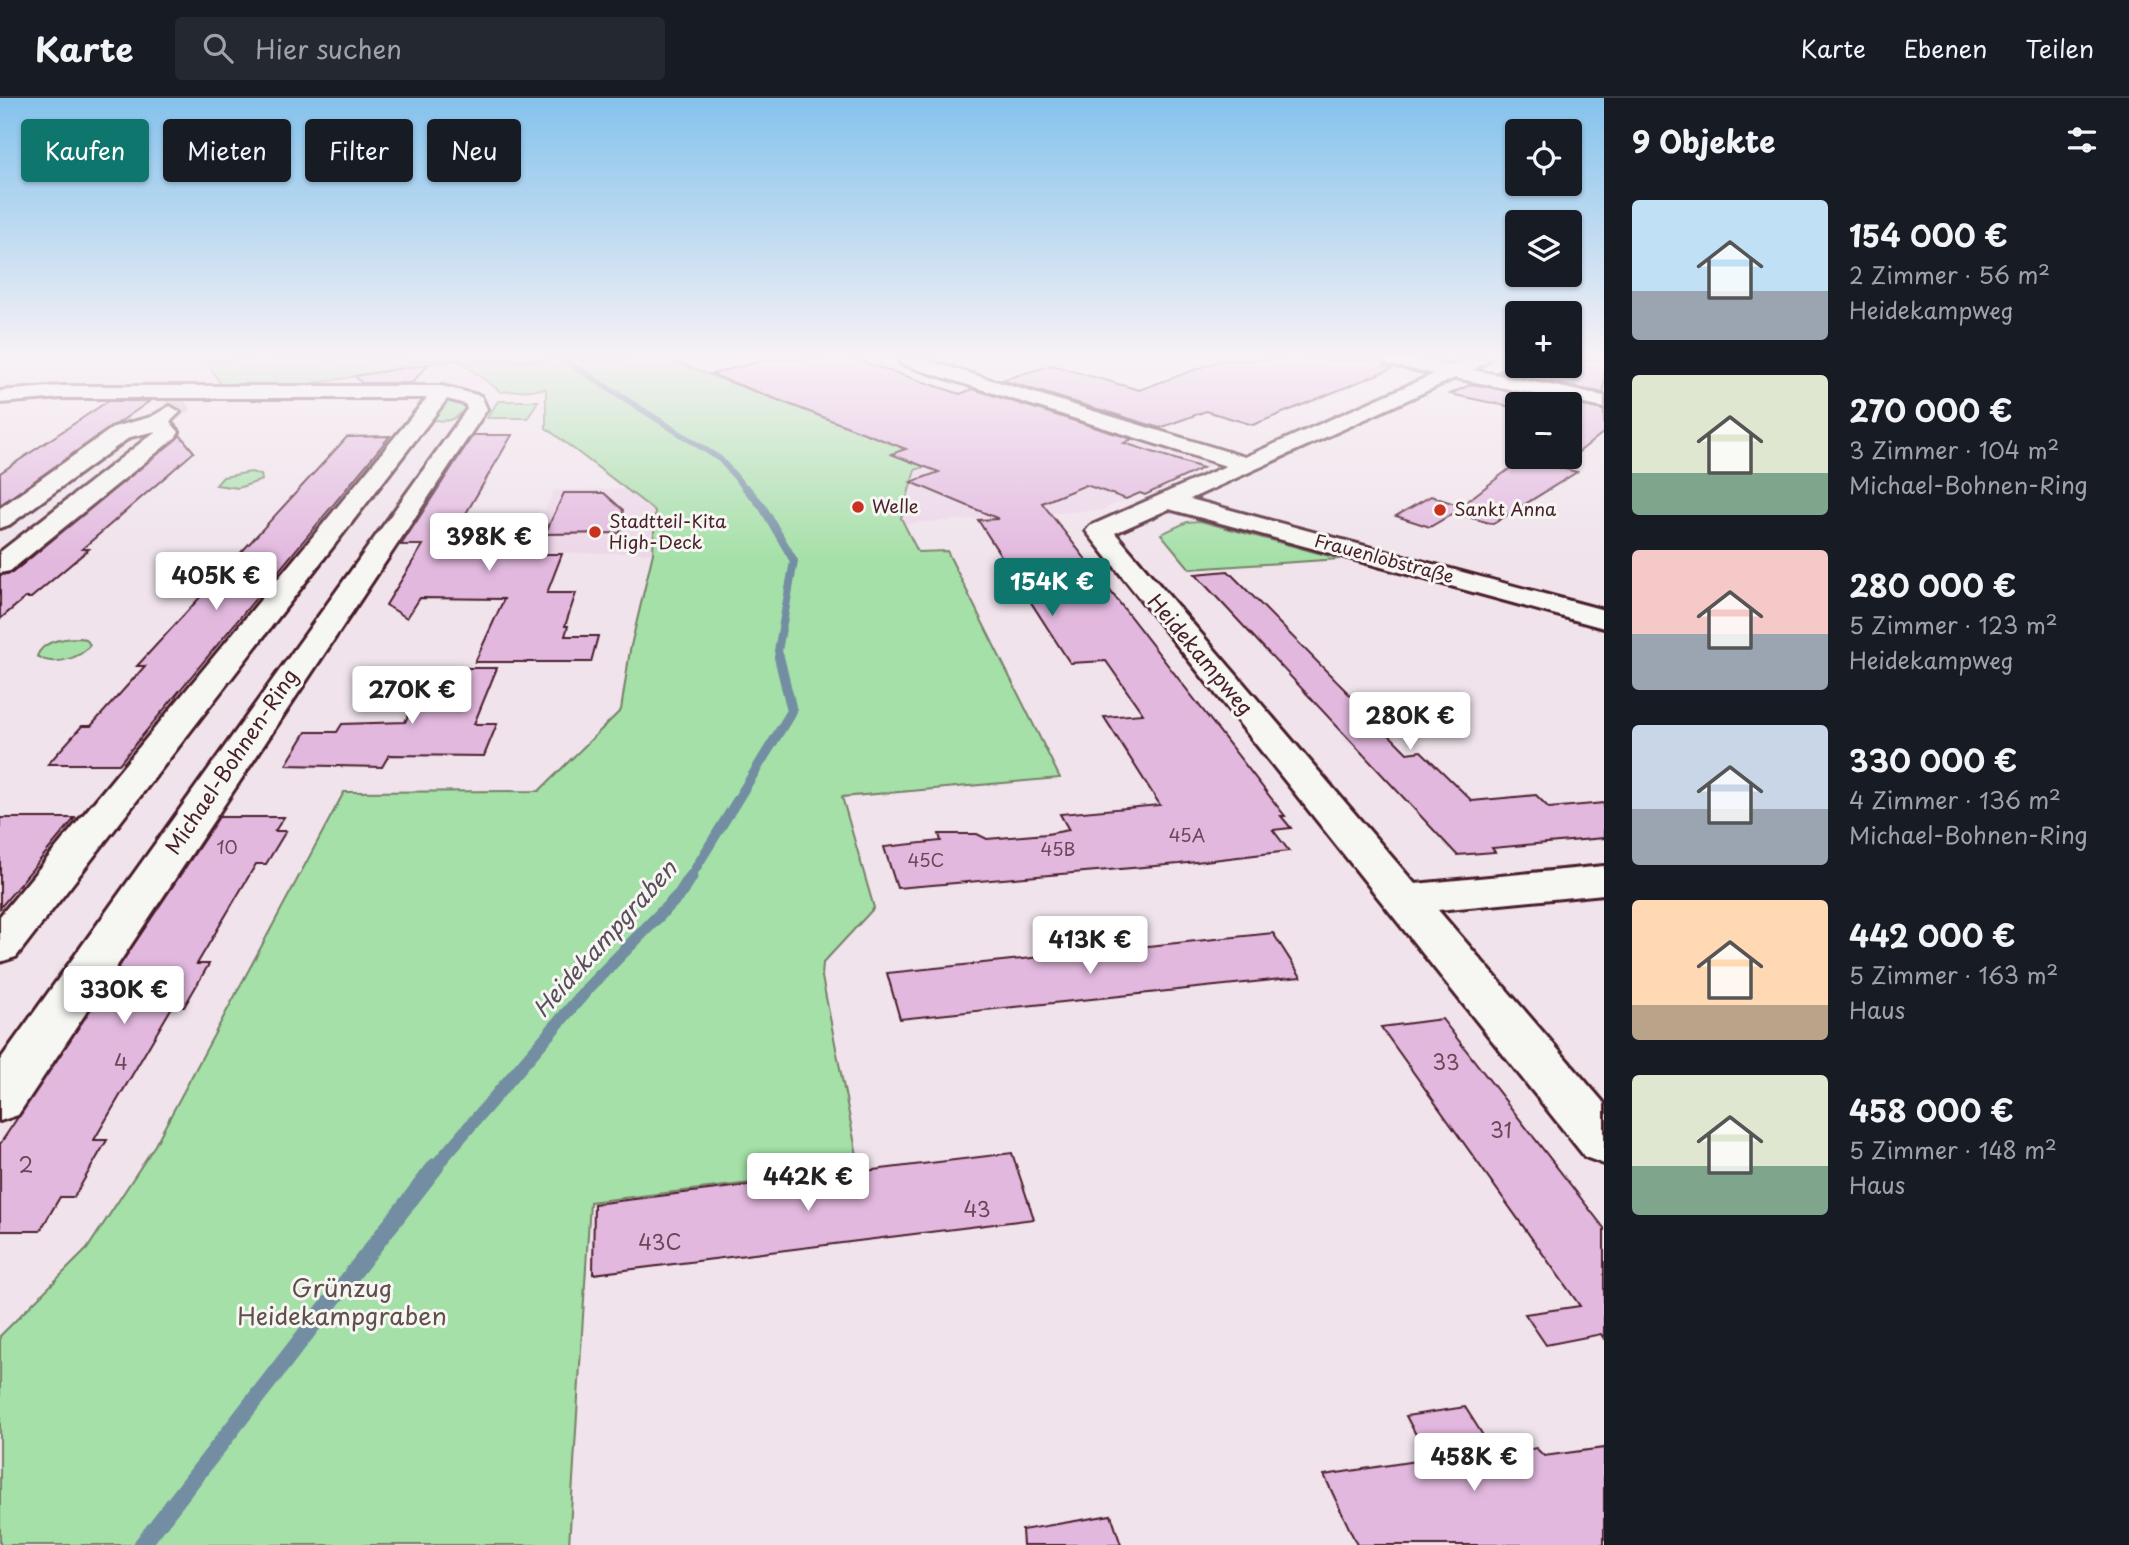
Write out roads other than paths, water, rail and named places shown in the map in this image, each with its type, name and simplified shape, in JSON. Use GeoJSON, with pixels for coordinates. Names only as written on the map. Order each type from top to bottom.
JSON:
{"type":"FeatureCollection","features":[{"type":"Feature","properties":{"kind":"street"},"geometry":{"type":"LineString","coordinates":[[0,520],[132,428]]}},
{"type":"Feature","properties":{"kind":"street"},"geometry":{"type":"LineString","coordinates":[[0,565],[168,432],[170,428]]}},
{"type":"Feature","properties":{"kind":"street"},"geometry":{"type":"LineString","coordinates":[[0,946],[415,428]]}},
{"type":"Feature","properties":{"kind":"street","name":"Michael-Bohnen-Ring"},"geometry":{"type":"LineString","coordinates":[[0,1100],[465,428]]}},
{"type":"Feature","properties":{"kind":"street"},"geometry":{"type":"LineString","coordinates":[[1126,428],[1244,464]]}},
{"type":"Feature","properties":{"kind":"street","name":"Heidekampweg"},"geometry":{"type":"LineString","coordinates":[[1326,428],[1106,525],[1099,531],[1102,538],[1604,1141]]}},
{"type":"Feature","properties":{"kind":"street","name":"Frauenlobstraße"},"geometry":{"type":"LineString","coordinates":[[1164,500],[1604,619]]}},
{"type":"Feature","properties":{"kind":"street"},"geometry":{"type":"LineString","coordinates":[[1403,899],[1604,880]]}},
{"type":"Feature","properties":{"kind":"waterway","name":"Heidekampgraben"},"geometry":{"type":"LineString","coordinates":[[670,428],[720,459],[747,490]]}},
{"type":"Feature","properties":{"kind":"waterway","name":"Heidekampgraben"},"geometry":{"type":"LineString","coordinates":[[746,488],[762,506],[794,561],[778,651],[780,658]]}},
{"type":"Feature","properties":{"kind":"waterway","name":"Heidekampgraben"},"geometry":{"type":"LineString","coordinates":[[689,879],[792,711],[779,657]]}},
{"type":"Feature","properties":{"kind":"waterway","name":"Heidekampgraben"},"geometry":{"type":"LineString","coordinates":[[434,1168],[590,986],[680,894],[691,877]]}},
{"type":"Feature","properties":{"kind":"waterway","name":"Heidekampgraben"},"geometry":{"type":"LineString","coordinates":[[142,1545],[436,1166]]}},
{"type":"Feature","properties":{"kind":"place","name":"Welle"},"geometry":{"type":"Point","coordinates":[858,507]}},
{"type":"Feature","properties":{"kind":"place","name":"Sankt Anna"},"geometry":{"type":"Point","coordinates":[1440,510]}},
{"type":"Feature","properties":{"kind":"place","name":"Stadtteil-Kita High-Deck"},"geometry":{"type":"Point","coordinates":[595,532]}},
{"type":"Feature","properties":{"kind":"park label","name":"Grünzug Heidekampgraben"},"geometry":{"type":"Point","coordinates":[342,1303]}}]}
